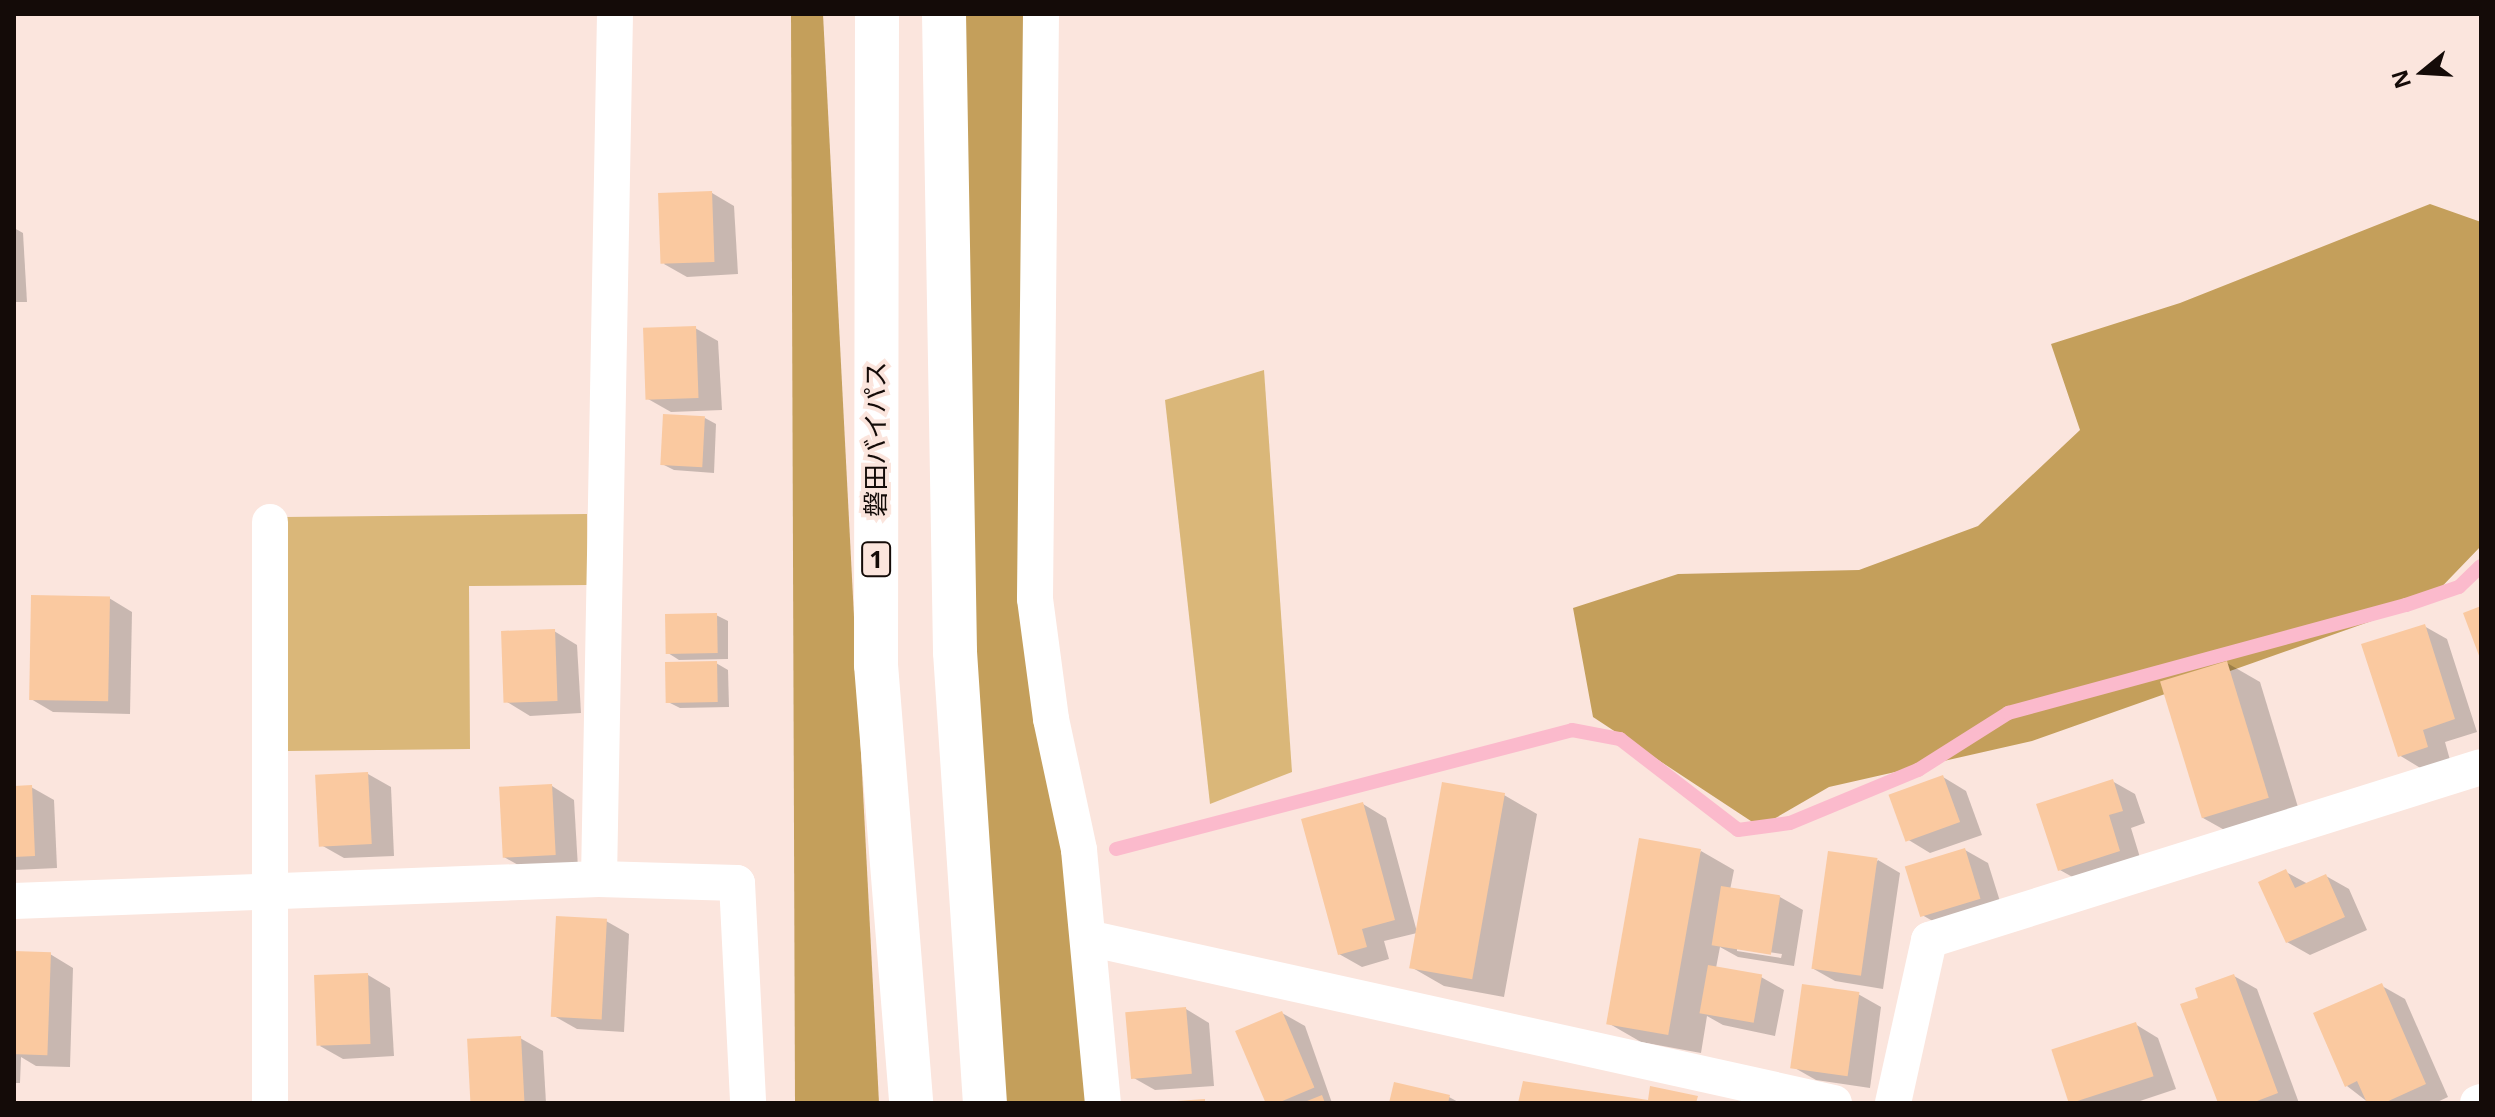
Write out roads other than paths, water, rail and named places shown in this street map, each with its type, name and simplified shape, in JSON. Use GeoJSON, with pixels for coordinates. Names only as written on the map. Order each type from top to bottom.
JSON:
{"type":"FeatureCollection","features":[{"type":"Feature","properties":{"kind":"highway","name":"磐田バイパス"},"geometry":{"type":"LineString","coordinates":[[877,14],[876,665],[911,1103]]}},
{"type":"Feature","properties":{"kind":"highway"},"geometry":{"type":"LineString","coordinates":[[944,14],[955,652],[985,1103]]}},
{"type":"Feature","properties":{"kind":"street"},"geometry":{"type":"LineString","coordinates":[[599,879],[615,14]]}},
{"type":"Feature","properties":{"kind":"street"},"geometry":{"type":"LineString","coordinates":[[1041,14],[1035,599],[1051,719],[1079,850],[1103,1103]]}},
{"type":"Feature","properties":{"kind":"street"},"geometry":{"type":"LineString","coordinates":[[270,522],[270,1103]]}},
{"type":"Feature","properties":{"kind":"street"},"geometry":{"type":"LineString","coordinates":[[1893,1103],[1929,940],[2481,767]]}},
{"type":"Feature","properties":{"kind":"street"},"geometry":{"type":"LineString","coordinates":[[14,901],[599,879],[737,883],[748,1103]]}},
{"type":"Feature","properties":{"kind":"street"},"geometry":{"type":"LineString","coordinates":[[1088,938],[1834,1103]]}},
{"type":"Feature","properties":{"kind":"waterway"},"geometry":{"type":"LineString","coordinates":[[1116,849],[1572,730],[1620,739],[1738,830],[1790,823],[1918,770],[2008,713],[2406,605],[2459,587],[2481,566]]}}]}
